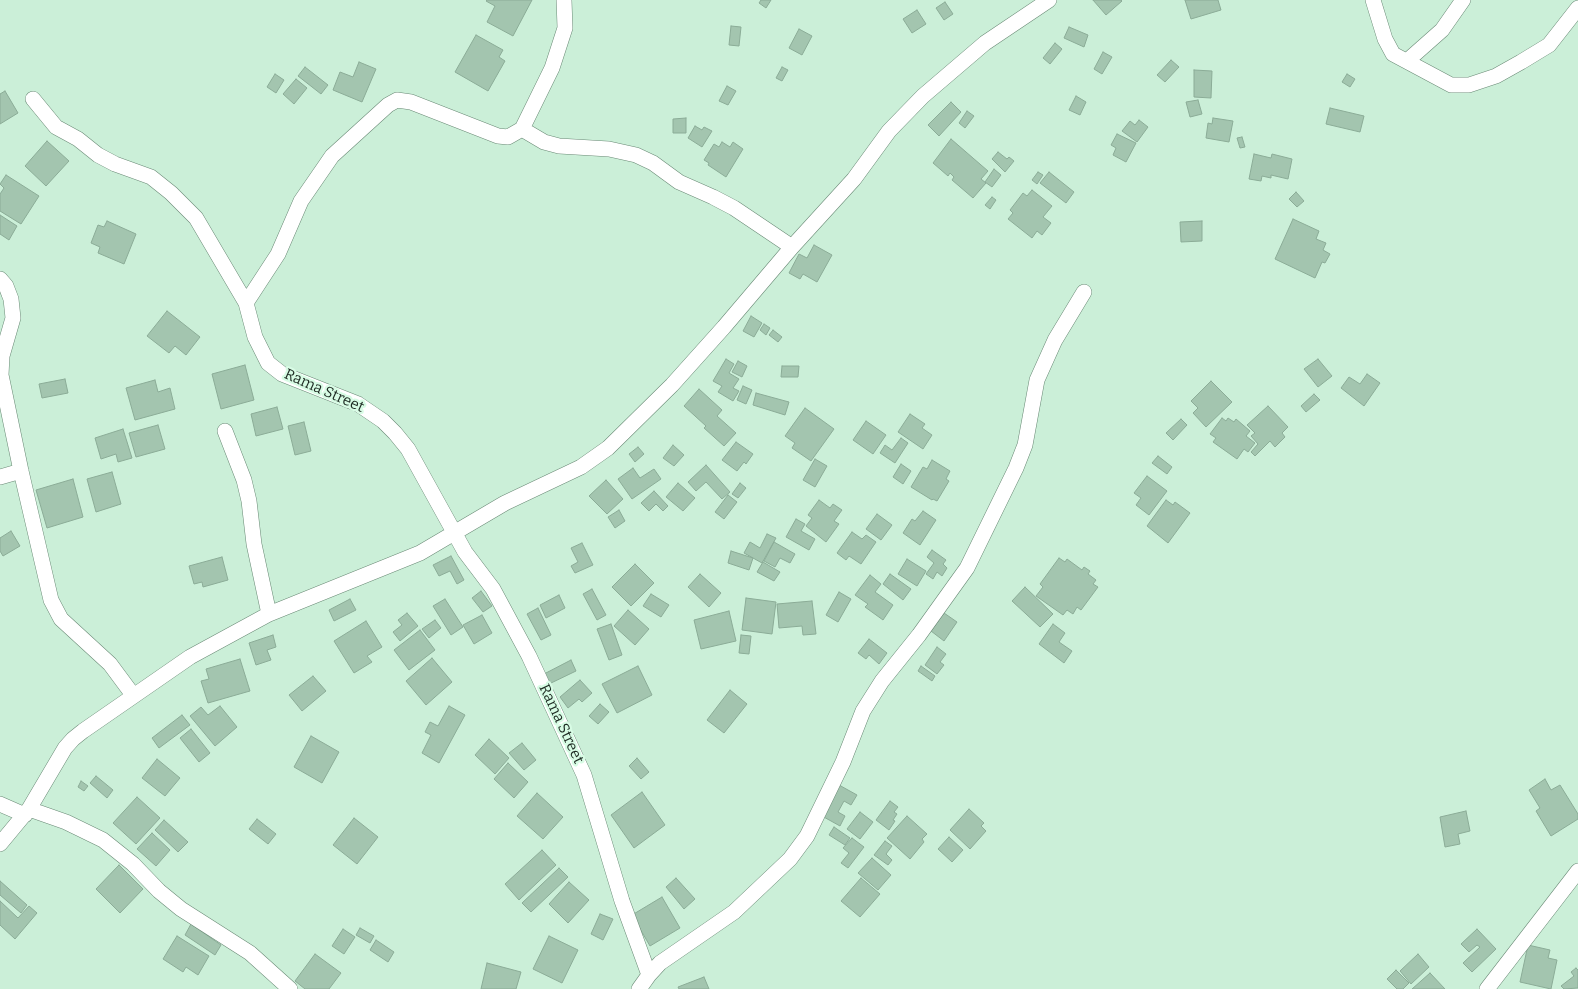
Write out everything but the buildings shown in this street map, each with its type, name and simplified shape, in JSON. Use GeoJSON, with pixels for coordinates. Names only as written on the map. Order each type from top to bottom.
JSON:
{"type":"FeatureCollection","features":[{"type":"Feature","properties":{"kind":"street"},"geometry":{"type":"LineString","coordinates":[[246,303],[278,254],[301,201],[332,156],[388,105],[397,100],[411,102],[498,136],[508,137],[522,129],[552,68],[565,28],[564,0]]}},
{"type":"Feature","properties":{"kind":"street"},"geometry":{"type":"LineString","coordinates":[[0,844],[27,812],[65,748],[73,739],[83,730],[190,657],[269,614],[420,553],[505,503],[581,467],[608,448],[672,385],[854,179],[889,131],[922,96],[985,43],[1049,0]]}},
{"type":"Feature","properties":{"kind":"street"},"geometry":{"type":"LineString","coordinates":[[1373,0],[1385,40],[1393,54],[1451,85],[1470,85],[1496,76],[1549,45],[1578,8]]}},
{"type":"Feature","properties":{"kind":"street"},"geometry":{"type":"LineString","coordinates":[[1407,61],[1442,30],[1463,0]]}},
{"type":"Feature","properties":{"kind":"street","name":"Rama Street"},"geometry":{"type":"LineString","coordinates":[[33,99],[56,127],[78,139],[98,155],[115,164],[151,177],[171,193],[196,218],[246,303],[255,337],[268,363],[282,374],[358,404],[383,421],[395,432],[408,449],[465,552],[493,589],[529,656],[584,775],[622,901],[649,975]]}},
{"type":"Feature","properties":{"kind":"street"},"geometry":{"type":"LineString","coordinates":[[522,129],[544,142],[558,146],[608,149],[636,155],[653,163],[679,182],[734,208],[792,247]]}},
{"type":"Feature","properties":{"kind":"street"},"geometry":{"type":"LineString","coordinates":[[0,280],[6,286],[11,299],[13,318],[2,356],[1,375],[51,600],[61,619],[110,664],[133,695]]}},
{"type":"Feature","properties":{"kind":"street"},"geometry":{"type":"LineString","coordinates":[[639,989],[660,963],[734,912],[790,859],[807,836],[843,762],[863,711],[882,682],[919,635],[967,568],[1016,468],[1025,445],[1037,380],[1055,340],[1084,292]]}},
{"type":"Feature","properties":{"kind":"street"},"geometry":{"type":"LineString","coordinates":[[225,431],[244,480],[249,501],[254,544],[269,614]]}},
{"type":"Feature","properties":{"kind":"street"},"geometry":{"type":"LineString","coordinates":[[0,477],[21,471]]}},
{"type":"Feature","properties":{"kind":"street"},"geometry":{"type":"LineString","coordinates":[[0,804],[66,822],[102,840],[133,864],[159,892],[181,909],[250,953],[290,989]]}},
{"type":"Feature","properties":{"kind":"street"},"geometry":{"type":"LineString","coordinates":[[1487,989],[1578,871]]}}]}
